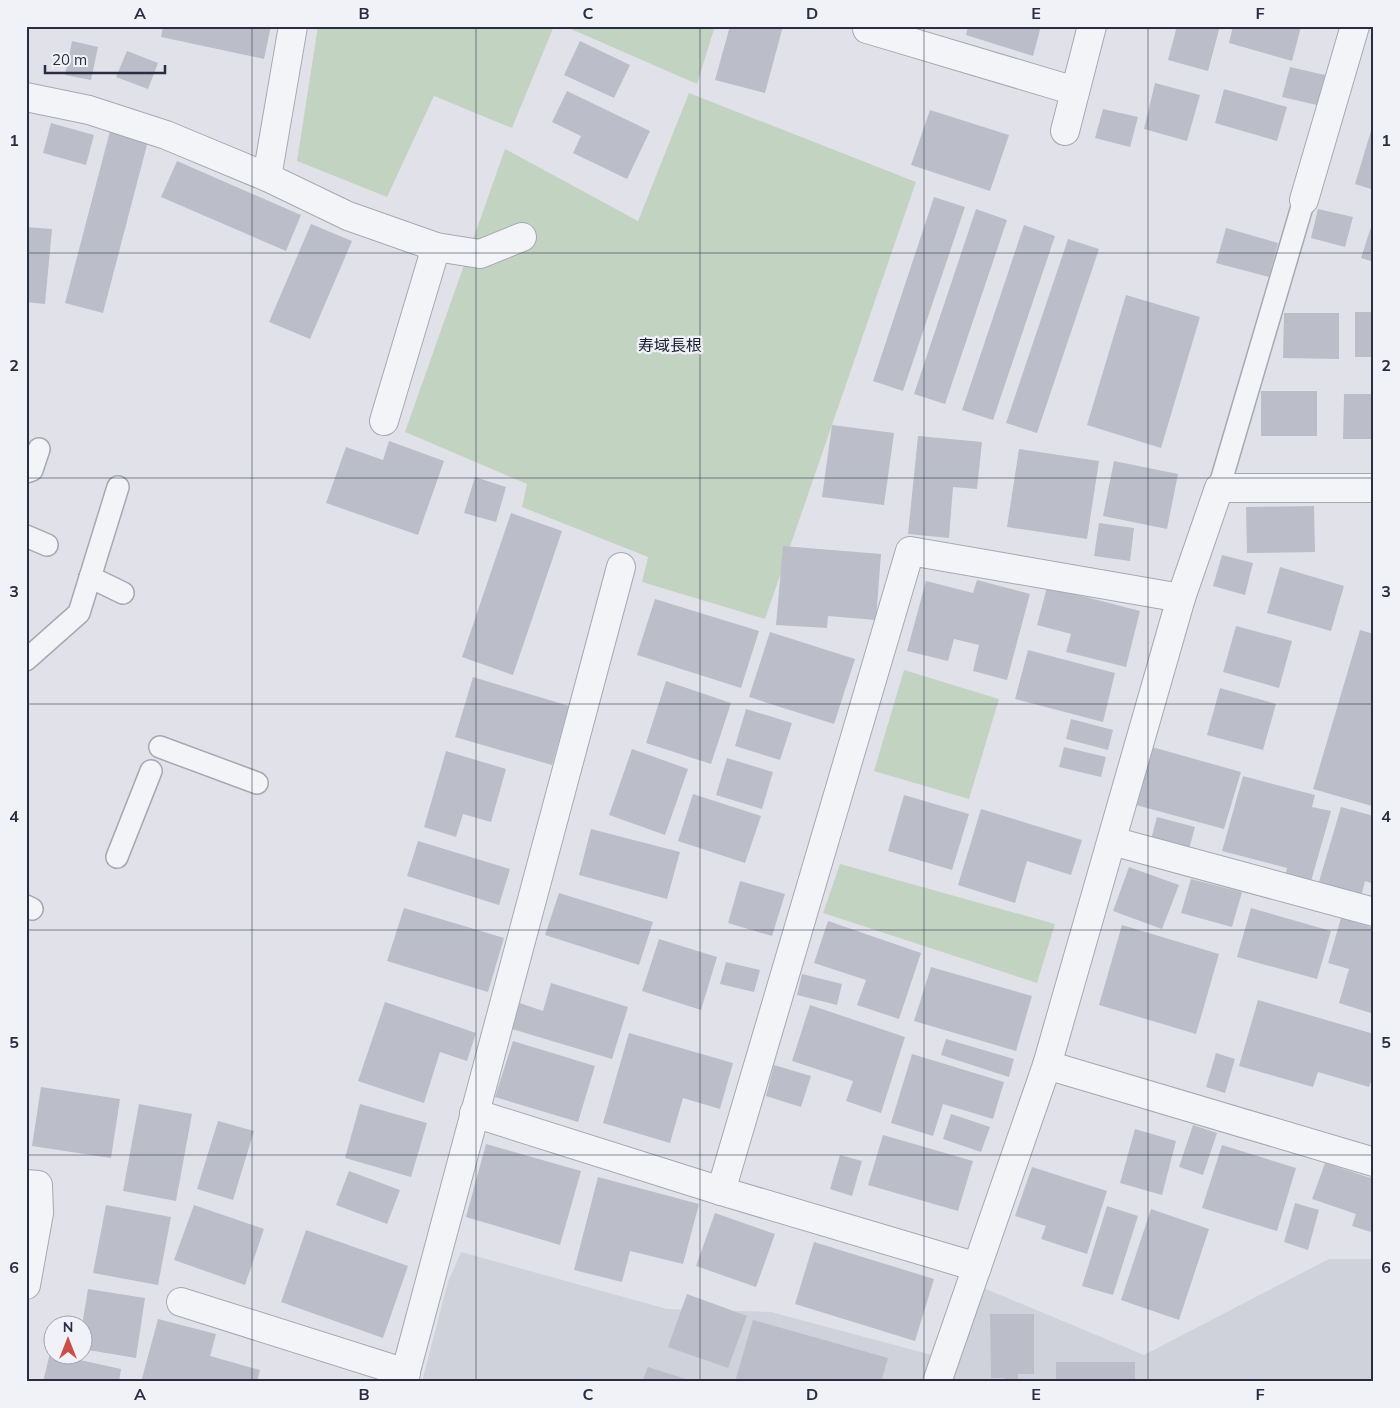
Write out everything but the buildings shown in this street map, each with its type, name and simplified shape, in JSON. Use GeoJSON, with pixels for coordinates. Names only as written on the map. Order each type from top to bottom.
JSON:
{"type":"FeatureCollection","features":[{"type":"Feature","properties":{"kind":"street"},"geometry":{"type":"LineString","coordinates":[[267,177],[293,26]]}},
{"type":"Feature","properties":{"kind":"street"},"geometry":{"type":"LineString","coordinates":[[1065,131],[1092,26]]}},
{"type":"Feature","properties":{"kind":"street"},"geometry":{"type":"LineString","coordinates":[[1304,200],[1357,26],[1374,31]]}},
{"type":"Feature","properties":{"kind":"street"},"geometry":{"type":"LineString","coordinates":[[867,29],[1075,91]]}},
{"type":"Feature","properties":{"kind":"street"},"geometry":{"type":"LineString","coordinates":[[26,98],[89,110],[166,135],[267,177],[348,216],[436,247],[480,254],[522,237]]}},
{"type":"Feature","properties":{"kind":"street"},"geometry":{"type":"LineString","coordinates":[[384,421],[436,247]]}},
{"type":"Feature","properties":{"kind":"street"},"geometry":{"type":"LineString","coordinates":[[937,1382],[1047,1066],[1181,598],[1219,488],[1374,488]]}},
{"type":"Feature","properties":{"kind":"street"},"geometry":{"type":"LineString","coordinates":[[721,1192],[910,552],[1181,598]]}},
{"type":"Feature","properties":{"kind":"street"},"geometry":{"type":"LineString","coordinates":[[181,1302],[405,1377],[621,567]]}},
{"type":"Feature","properties":{"kind":"street"},"geometry":{"type":"LineString","coordinates":[[1112,842],[1374,912]]}},
{"type":"Feature","properties":{"kind":"street"},"geometry":{"type":"LineString","coordinates":[[1047,1066],[1374,1162]]}},
{"type":"Feature","properties":{"kind":"street"},"geometry":{"type":"LineString","coordinates":[[474,1114],[721,1192],[977,1267]]}},
{"type":"Feature","properties":{"kind":"street"},"geometry":{"type":"LineString","coordinates":[[26,1184],[38,1185],[39,1213],[26,1285]]}},
{"type":"Feature","properties":{"kind":"lane"},"geometry":{"type":"LineString","coordinates":[[1219,488],[1304,200]]}},
{"type":"Feature","properties":{"kind":"lane"},"geometry":{"type":"LineString","coordinates":[[26,472],[32,470],[39,450]]}},
{"type":"Feature","properties":{"kind":"lane"},"geometry":{"type":"LineString","coordinates":[[26,660],[79,614],[118,488]]}},
{"type":"Feature","properties":{"kind":"lane"},"geometry":{"type":"LineString","coordinates":[[26,536],[47,545]]}},
{"type":"Feature","properties":{"kind":"lane"},"geometry":{"type":"LineString","coordinates":[[90,578],[123,593]]}},
{"type":"Feature","properties":{"kind":"lane"},"geometry":{"type":"LineString","coordinates":[[160,748],[257,784]]}},
{"type":"Feature","properties":{"kind":"lane"},"geometry":{"type":"LineString","coordinates":[[117,857],[151,771]]}},
{"type":"Feature","properties":{"kind":"shaded area"},"geometry":{"type":"Polygon","coordinates":[[[461,1252],[667,1309],[771,1312],[947,1359],[974,1284],[1144,1355],[1329,1259],[1374,1259],[1374,1382],[422,1382],[448,1282],[461,1252]]]}},
{"type":"Feature","properties":{"kind":"green space"},"geometry":{"type":"Polygon","coordinates":[[[318,26],[554,26],[512,128],[434,96],[387,197],[297,161],[318,26]]]}},
{"type":"Feature","properties":{"kind":"green space"},"geometry":{"type":"Polygon","coordinates":[[[564,26],[715,26],[697,84],[564,26]]]}},
{"type":"Feature","properties":{"kind":"green space"},"geometry":{"type":"Polygon","coordinates":[[[689,93],[916,182],[765,619],[642,582],[648,557],[522,507],[527,484],[405,432],[505,149],[638,221],[689,93]]]}},
{"type":"Feature","properties":{"kind":"green space"},"geometry":{"type":"Polygon","coordinates":[[[904,670],[999,699],[969,799],[874,771],[904,670]]]}},
{"type":"Feature","properties":{"kind":"green space"},"geometry":{"type":"Polygon","coordinates":[[[840,864],[1055,924],[1037,983],[823,913],[840,864]]]}},
{"type":"Feature","properties":{"kind":"district","name":"寿域長根"},"geometry":{"type":"Point","coordinates":[670,345]}}]}
